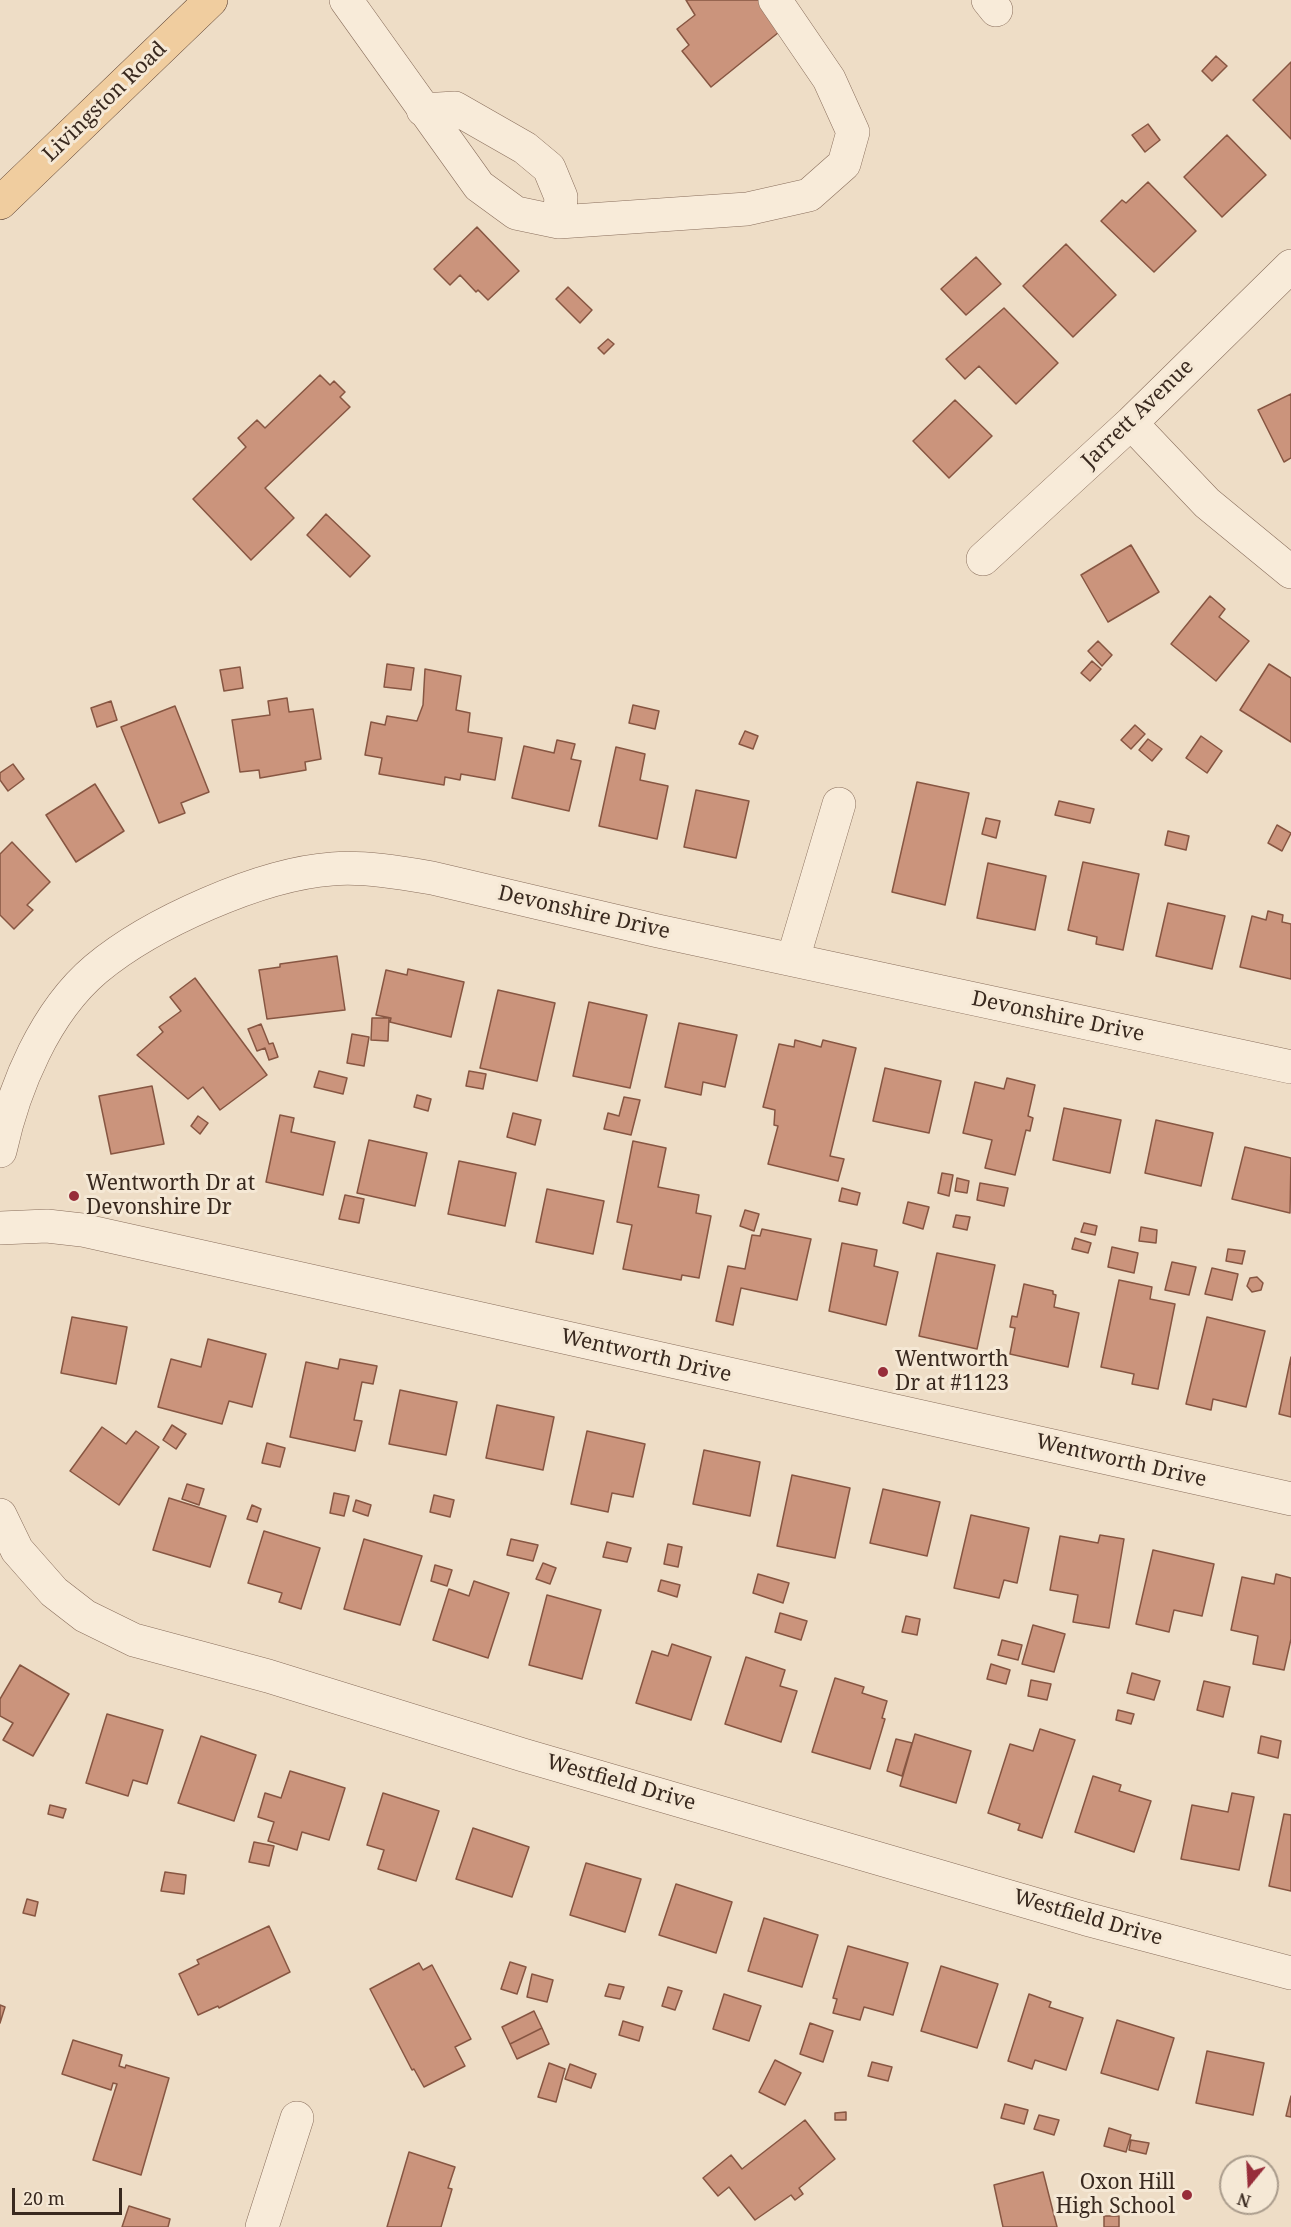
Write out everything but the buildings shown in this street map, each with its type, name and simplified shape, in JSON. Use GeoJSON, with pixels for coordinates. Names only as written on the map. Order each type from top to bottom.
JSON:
{"type":"FeatureCollection","features":[{"type":"Feature","properties":{"kind":"main road","name":"Livingston Road"},"geometry":{"type":"LineString","coordinates":[[0,203],[211,0]]}},
{"type":"Feature","properties":{"kind":"street"},"geometry":{"type":"LineString","coordinates":[[346,0],[479,186],[516,213],[559,222],[747,210],[809,195],[844,164],[853,132],[829,79],[775,0]]}},
{"type":"Feature","properties":{"kind":"street"},"geometry":{"type":"LineString","coordinates":[[423,110],[455,108],[525,148],[549,168],[561,197],[559,222]]}},
{"type":"Feature","properties":{"kind":"street","name":"Jarrett Avenue"},"geometry":{"type":"LineString","coordinates":[[983,559],[1131,423],[1291,266]]}},
{"type":"Feature","properties":{"kind":"street"},"geometry":{"type":"LineString","coordinates":[[1131,423],[1207,503],[1291,572]]}},
{"type":"Feature","properties":{"kind":"street"},"geometry":{"type":"LineString","coordinates":[[793,958],[838,804]]}},
{"type":"Feature","properties":{"kind":"street","name":"Devonshire Drive"},"geometry":{"type":"LineString","coordinates":[[0,1151],[23,1082],[44,1033],[68,999],[95,970],[134,942],[178,918],[225,898],[298,874],[334,868],[398,872],[1291,1067]]}},
{"type":"Feature","properties":{"kind":"street","name":"Wentworth Drive"},"geometry":{"type":"LineString","coordinates":[[0,1228],[47,1226],[82,1230],[1291,1499]]}},
{"type":"Feature","properties":{"kind":"street","name":"Westfield Drive"},"geometry":{"type":"LineString","coordinates":[[0,1515],[21,1556],[54,1592],[85,1616],[134,1640],[289,1683],[534,1758],[1086,1919],[1291,1973]]}},
{"type":"Feature","properties":{"kind":"street"},"geometry":{"type":"LineString","coordinates":[[262,2227],[297,2118]]}},
{"type":"Feature","properties":{"kind":"place","name":"Wentworth Dr at Devonshire Dr"},"geometry":{"type":"Point","coordinates":[74,1196]}},
{"type":"Feature","properties":{"kind":"place","name":"Wentworth Dr at #1123"},"geometry":{"type":"Point","coordinates":[883,1372]}},
{"type":"Feature","properties":{"kind":"place","name":"Oxon Hill High School"},"geometry":{"type":"Point","coordinates":[1187,2195]}}]}
